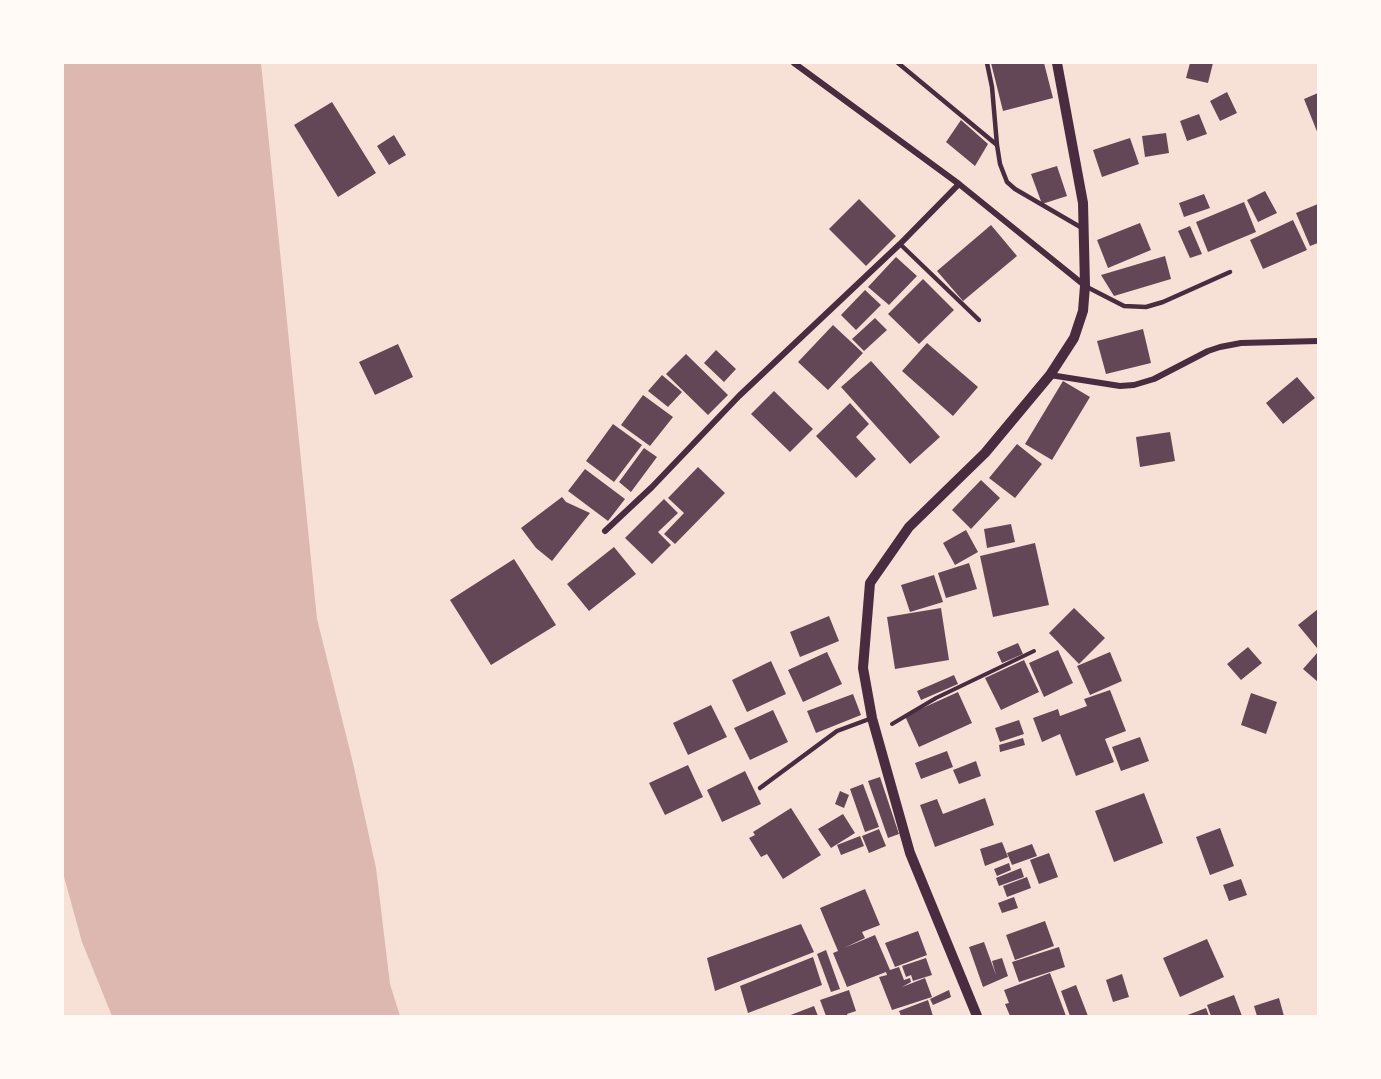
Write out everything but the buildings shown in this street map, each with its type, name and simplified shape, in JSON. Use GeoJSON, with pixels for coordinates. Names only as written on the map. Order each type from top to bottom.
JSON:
{"type":"FeatureCollection","features":[{"type":"Feature","properties":{"kind":"street"},"geometry":{"type":"LineString","coordinates":[[794,63],[959,184],[1085,286]]}},
{"type":"Feature","properties":{"kind":"street"},"geometry":{"type":"LineString","coordinates":[[977,1016],[910,853],[872,718],[863,668],[870,583],[909,527],[985,453],[1050,375],[1074,338],[1083,311],[1085,230],[1083,203],[1057,63]]}},
{"type":"Feature","properties":{"kind":"street"},"geometry":{"type":"LineString","coordinates":[[605,531],[652,487],[739,396],[959,184]]}},
{"type":"Feature","properties":{"kind":"street"},"geometry":{"type":"LineString","coordinates":[[1050,375],[1120,386],[1134,385],[1154,380],[1220,347],[1241,343],[1318,341]]}},
{"type":"Feature","properties":{"kind":"lane"},"geometry":{"type":"LineString","coordinates":[[898,63],[997,145]]}},
{"type":"Feature","properties":{"kind":"lane"},"geometry":{"type":"LineString","coordinates":[[987,63],[992,87],[1000,164],[1007,182],[1085,230]]}},
{"type":"Feature","properties":{"kind":"lane"},"geometry":{"type":"LineString","coordinates":[[900,243],[979,320]]}},
{"type":"Feature","properties":{"kind":"lane"},"geometry":{"type":"LineString","coordinates":[[1085,286],[1124,306],[1146,307],[1178,296],[1230,272]]}},
{"type":"Feature","properties":{"kind":"lane"},"geometry":{"type":"LineString","coordinates":[[760,788],[837,731],[872,718]]}},
{"type":"Feature","properties":{"kind":"path"},"geometry":{"type":"LineString","coordinates":[[877,735],[900,718],[936,698],[1034,651]]}},
{"type":"Feature","properties":{"kind":"shaded area"},"geometry":{"type":"Polygon","coordinates":[[[63,63],[261,63],[317,619],[353,763],[376,868],[390,984],[400,1016],[112,1016],[82,942],[63,873],[63,63]]]}}]}
